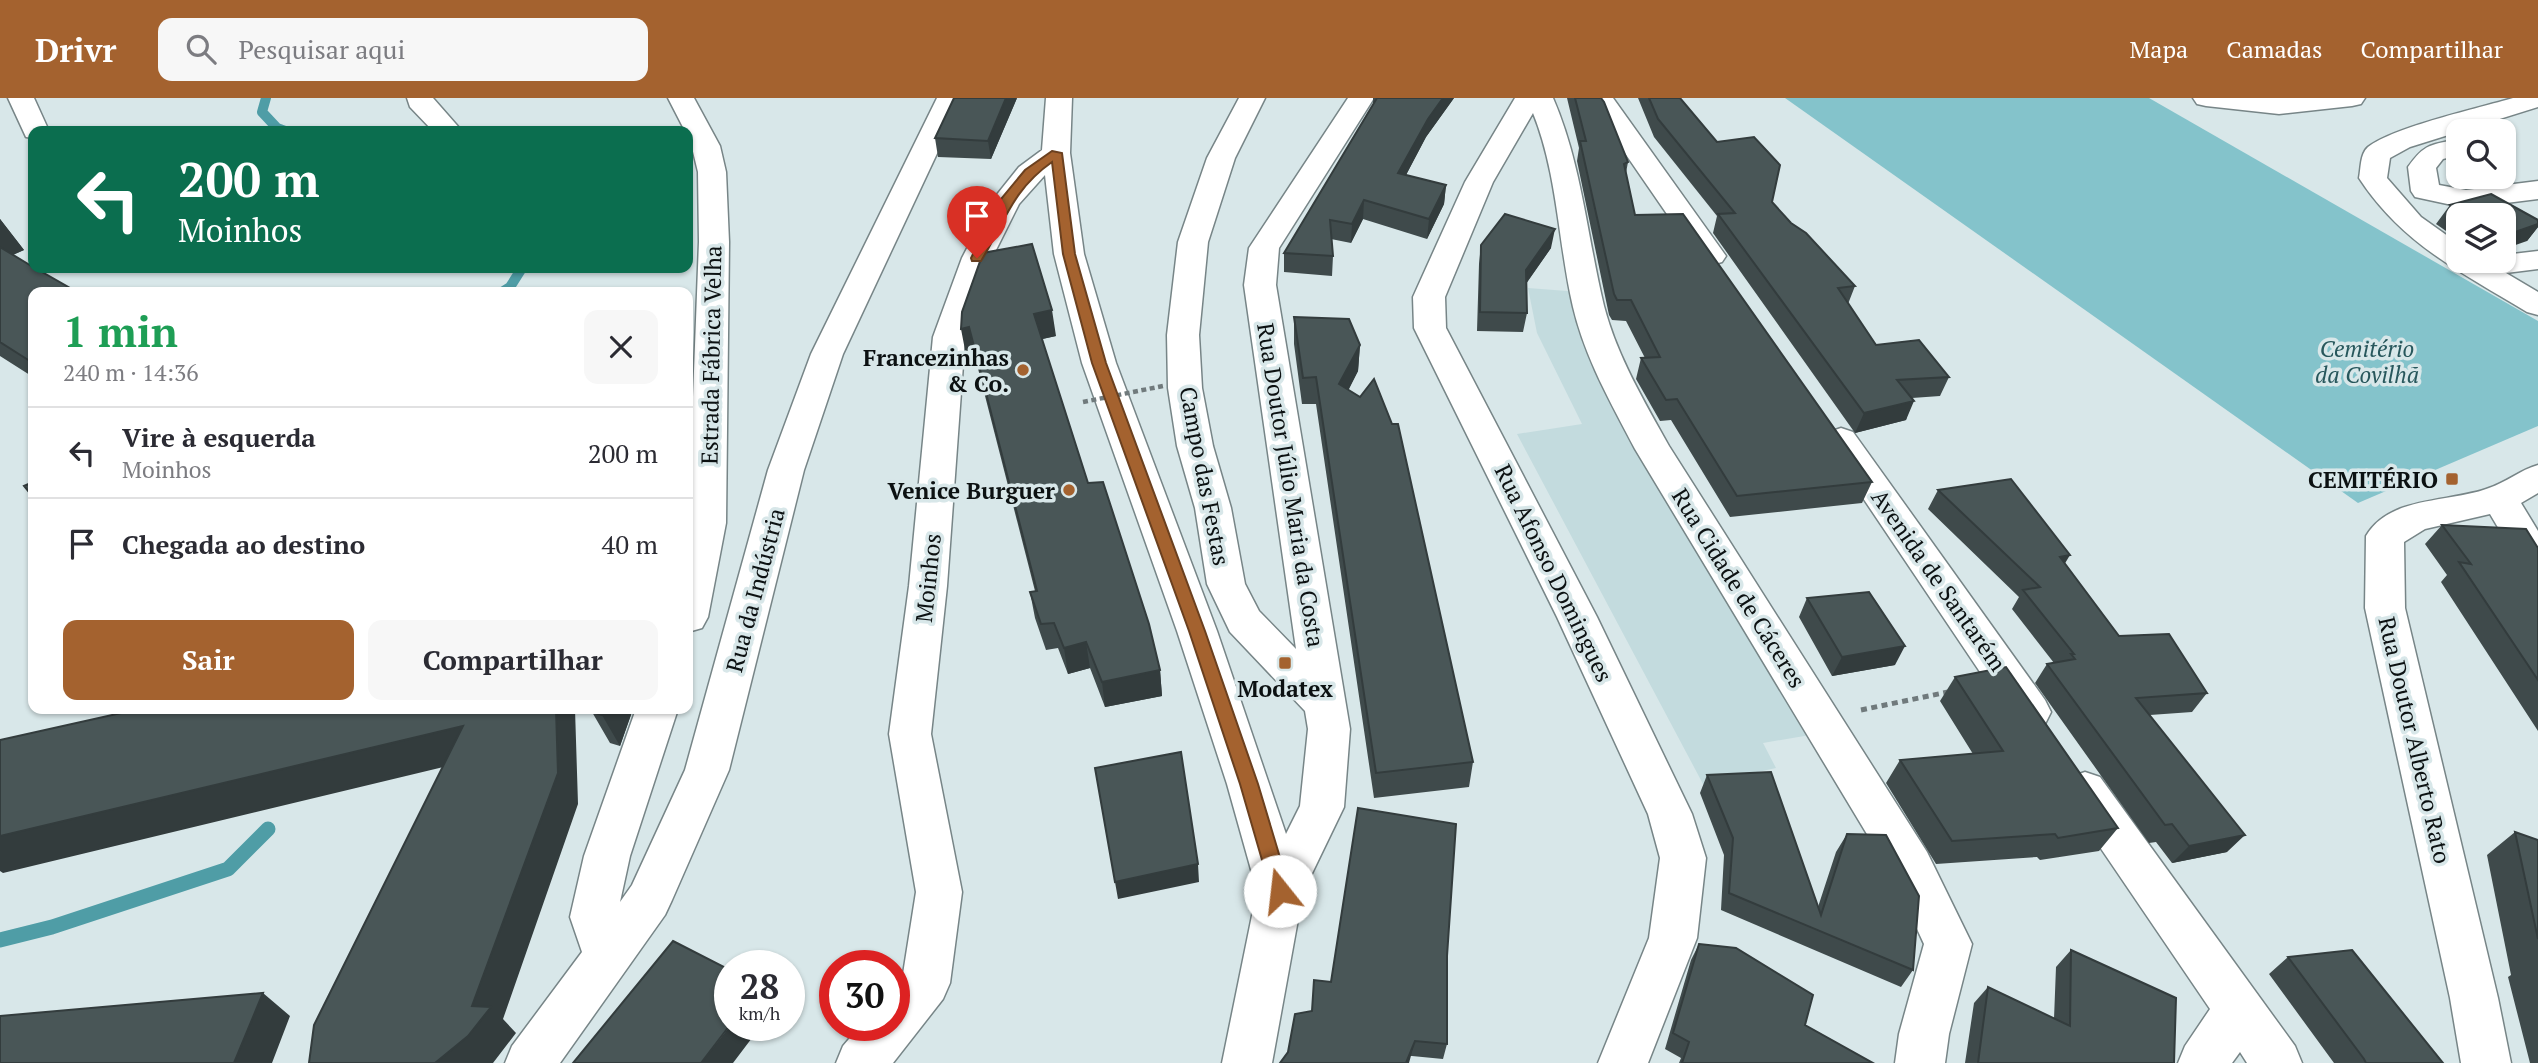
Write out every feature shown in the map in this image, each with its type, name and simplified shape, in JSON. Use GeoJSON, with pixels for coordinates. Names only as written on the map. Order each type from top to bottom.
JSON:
{"type":"FeatureCollection","features":[{"type":"Feature","properties":{"kind":"street"},"geometry":{"type":"LineString","coordinates":[[21,98],[34,126]]}},
{"type":"Feature","properties":{"kind":"street"},"geometry":{"type":"LineString","coordinates":[[421,98],[419,101],[443,126]]}},
{"type":"Feature","properties":{"kind":"street","name":"Estrada Fábrica Velha"},"geometry":{"type":"LineString","coordinates":[[681,98],[706,146],[712,172],[714,242],[707,523],[693,592]]}},
{"type":"Feature","properties":{"kind":"street","name":"Rua da Indústria"},"geometry":{"type":"LineString","coordinates":[[530,1063],[649,900],[706,771],[786,470],[827,354],[950,98]]}},
{"type":"Feature","properties":{"kind":"street"},"geometry":{"type":"LineString","coordinates":[[1059,98],[1056,153],[1069,254],[1099,363],[1197,631],[1249,784],[1280,891],[1247,1063]]}},
{"type":"Feature","properties":{"kind":"street","name":"Campo das Festas"},"geometry":{"type":"LineString","coordinates":[[1252,98],[1221,158],[1193,242],[1183,335],[1185,388],[1195,446],[1213,508],[1226,584],[1244,621],[1325,704]]}},
{"type":"Feature","properties":{"kind":"street","name":"Rua Doutor Júlio Maria da Costa"},"geometry":{"type":"LineString","coordinates":[[1280,891],[1322,807],[1329,729],[1260,285],[1264,248],[1361,98]]}},
{"type":"Feature","properties":{"kind":"street","name":"Rua Afonso Domingues"},"geometry":{"type":"LineString","coordinates":[[1528,98],[1479,182],[1429,297],[1430,328],[1583,629],[1670,814],[1683,858],[1673,939],[1623,1063]]}},
{"type":"Feature","properties":{"kind":"street","name":"Rua Cidade de Cáceres"},"geometry":{"type":"LineString","coordinates":[[1540,98],[1555,130],[1589,309],[1618,384],[1653,449],[1911,866],[1948,944],[1924,1034],[1920,1063]]}},
{"type":"Feature","properties":{"kind":"street"},"geometry":{"type":"LineString","coordinates":[[1600,98],[1728,280]]}},
{"type":"Feature","properties":{"kind":"street"},"geometry":{"type":"LineString","coordinates":[[2206,98],[2248,107],[2308,106],[2352,98]]}},
{"type":"Feature","properties":{"kind":"street"},"geometry":{"type":"LineString","coordinates":[[2446,250],[2425,237],[2390,206],[2372,178],[2377,154],[2400,141],[2538,99]]}},
{"type":"Feature","properties":{"kind":"street"},"geometry":{"type":"LineString","coordinates":[[2446,150],[2433,153],[2422,167],[2425,191],[2466,199],[2538,190]]}},
{"type":"Feature","properties":{"kind":"street","name":"Moinhos"},"geometry":{"type":"LineString","coordinates":[[910,1003],[926,983],[939,892],[910,734],[928,586],[949,337],[977,258],[1006,201],[1029,173],[1056,153]]}},
{"type":"Feature","properties":{"kind":"street"},"geometry":{"type":"LineString","coordinates":[[2516,261],[2538,260]]}},
{"type":"Feature","properties":{"kind":"street"},"geometry":{"type":"LineString","coordinates":[[2484,273],[2538,305]]}},
{"type":"Feature","properties":{"kind":"street","name":"Avenida de Santarém"},"geometry":{"type":"LineString","coordinates":[[1825,417],[2277,1063]]}},
{"type":"Feature","properties":{"kind":"street"},"geometry":{"type":"LineString","coordinates":[[2538,477],[2500,499],[2538,564]]}},
{"type":"Feature","properties":{"kind":"street","name":"Rua Doutor Alberto Rato"},"geometry":{"type":"LineString","coordinates":[[2486,1063],[2474,998],[2385,608],[2385,536],[2414,518],[2500,499]]}},
{"type":"Feature","properties":{"kind":"street"},"geometry":{"type":"LineString","coordinates":[[608,957],[593,917],[607,856],[655,714]]}},
{"type":"Feature","properties":{"kind":"street"},"geometry":{"type":"LineString","coordinates":[[2203,1063],[2239,1010]]}},
{"type":"Feature","properties":{"kind":"street","name":"Moinhos"},"geometry":{"type":"LineString","coordinates":[[861,1063],[879,1041]]}},
{"type":"Feature","properties":{"kind":"path"},"geometry":{"type":"LineString","coordinates":[[1083,402],[1164,386]]}},
{"type":"Feature","properties":{"kind":"path"},"geometry":{"type":"LineString","coordinates":[[1820,719],[2007,679]]}},
{"type":"Feature","properties":{"kind":"shaded area"},"geometry":{"type":"Polygon","coordinates":[[[1528,288],[1580,292],[1816,734],[1763,743],[1776,768],[1703,784],[1517,434],[1582,424],[1537,333],[1528,288]]]}},
{"type":"Feature","properties":{"kind":"green space","name":"Cemitério da Covilhã"},"geometry":{"type":"Polygon","coordinates":[[[1785,98],[2149,98],[2446,268],[2446,273],[2454,273],[2538,321],[2538,426],[2358,503],[1785,98]]]}},
{"type":"Feature","properties":{"kind":"building"},"geometry":{"type":"Polygon","coordinates":[[[954,98],[1006,98],[988,141],[935,138],[954,98]]]}},
{"type":"Feature","properties":{"kind":"building"},"geometry":{"type":"Polygon","coordinates":[[[1377,98],[1443,98],[1398,173],[1446,185],[1429,219],[1364,200],[1352,224],[1330,220],[1333,256],[1284,253],[1377,98]]]}},
{"type":"Feature","properties":{"kind":"building"},"geometry":{"type":"Polygon","coordinates":[[[1575,98],[1601,98],[1604,102],[1628,162],[1624,164],[1635,215],[1683,214],[1872,482],[1737,496],[1677,399],[1666,400],[1641,358],[1660,357],[1631,300],[1617,300],[1614,294],[1580,141],[1586,141],[1575,98]]]}},
{"type":"Feature","properties":{"kind":"building"},"geometry":{"type":"Polygon","coordinates":[[[1649,98],[1680,98],[1717,142],[1754,137],[1780,165],[1772,202],[1791,223],[1806,233],[1855,286],[1838,288],[1876,345],[1919,340],[1949,377],[1897,380],[1914,401],[1864,413],[1718,214],[1735,213],[1658,119],[1649,98]]]}},
{"type":"Feature","properties":{"kind":"building"},"geometry":{"type":"Polygon","coordinates":[[[2491,194],[2507,203],[2457,203],[2491,194]]]}},
{"type":"Feature","properties":{"kind":"building"},"geometry":{"type":"Polygon","coordinates":[[[2516,208],[2538,220],[2538,224],[2516,232],[2516,208]]]}},
{"type":"Feature","properties":{"kind":"building"},"geometry":{"type":"Polygon","coordinates":[[[1505,214],[1555,229],[1526,270],[1527,313],[1480,312],[1481,245],[1505,214]]]}},
{"type":"Feature","properties":{"kind":"building"},"geometry":{"type":"Polygon","coordinates":[[[1032,244],[1052,310],[1034,314],[1088,483],[1103,482],[1149,624],[1160,670],[1102,682],[1086,642],[1064,648],[1054,623],[1041,624],[1030,592],[1037,591],[969,327],[961,329],[962,312],[983,253],[1032,244]]]}},
{"type":"Feature","properties":{"kind":"building"},"geometry":{"type":"Polygon","coordinates":[[[0,247],[28,264],[28,273],[44,273],[68,287],[28,287],[28,360],[0,342],[0,247]]]}},
{"type":"Feature","properties":{"kind":"building"},"geometry":{"type":"Polygon","coordinates":[[[1294,317],[1349,319],[1360,345],[1339,384],[1360,397],[1374,379],[1392,424],[1398,424],[1473,762],[1376,773],[1316,377],[1303,378],[1294,317]]]}},
{"type":"Feature","properties":{"kind":"building"},"geometry":{"type":"Polygon","coordinates":[[[2011,479],[2070,555],[2060,557],[2119,636],[2169,634],[2207,693],[2136,698],[2245,835],[2189,846],[2172,824],[2165,825],[2047,664],[2075,659],[2071,654],[2074,654],[2023,590],[2040,587],[1938,490],[2011,479]]]}},
{"type":"Feature","properties":{"kind":"building"},"geometry":{"type":"Polygon","coordinates":[[[2442,525],[2526,529],[2538,548],[2538,680],[2459,562],[2471,564],[2442,525]]]}},
{"type":"Feature","properties":{"kind":"building"},"geometry":{"type":"Polygon","coordinates":[[[1869,592],[1905,646],[1842,657],[1807,598],[1869,592]]]}},
{"type":"Feature","properties":{"kind":"building"},"geometry":{"type":"Polygon","coordinates":[[[2006,667],[2118,828],[2058,838],[2055,834],[1952,841],[1900,760],[2003,751],[1955,677],[2006,667]]]}},
{"type":"Feature","properties":{"kind":"building"},"geometry":{"type":"Polygon","coordinates":[[[117,714],[556,714],[558,773],[472,1006],[491,1007],[468,1036],[435,1063],[309,1063],[314,1025],[463,726],[0,836],[0,740],[117,714]]]}},
{"type":"Feature","properties":{"kind":"building"},"geometry":{"type":"Polygon","coordinates":[[[1181,752],[1198,864],[1115,882],[1095,768],[1181,752]]]}},
{"type":"Feature","properties":{"kind":"building"},"geometry":{"type":"Polygon","coordinates":[[[1771,772],[1821,915],[1847,834],[1886,835],[1919,896],[1913,970],[1729,893],[1733,838],[1707,775],[1771,772]]]}},
{"type":"Feature","properties":{"kind":"building"},"geometry":{"type":"Polygon","coordinates":[[[1358,808],[1456,824],[1447,956],[1447,1044],[1415,1041],[1406,1063],[1280,1063],[1288,1052],[1295,1014],[1312,1011],[1314,980],[1331,982],[1358,808]]]}},
{"type":"Feature","properties":{"kind":"building"},"geometry":{"type":"Polygon","coordinates":[[[2515,832],[2538,840],[2538,939],[2515,832]]]}},
{"type":"Feature","properties":{"kind":"building"},"geometry":{"type":"Polygon","coordinates":[[[673,941],[714,962],[714,1041],[718,1041],[701,1063],[573,1063],[673,941]]]}},
{"type":"Feature","properties":{"kind":"building"},"geometry":{"type":"Polygon","coordinates":[[[1699,944],[1736,948],[1813,995],[1805,1025],[1873,1063],[1682,1063],[1689,1042],[1673,1033],[1699,944]]]}},
{"type":"Feature","properties":{"kind":"building"},"geometry":{"type":"Polygon","coordinates":[[[2071,950],[2176,998],[2174,1063],[1978,1063],[1988,987],[2070,1026],[2071,950]]]}},
{"type":"Feature","properties":{"kind":"building"},"geometry":{"type":"Polygon","coordinates":[[[2352,950],[2443,1063],[2366,1063],[2288,957],[2352,950]]]}},
{"type":"Feature","properties":{"kind":"building"},"geometry":{"type":"Polygon","coordinates":[[[263,993],[234,1063],[0,1063],[0,1016],[263,993]]]}},
{"type":"Feature","properties":{"kind":"waterway"},"geometry":{"type":"LineString","coordinates":[[266,98],[262,112],[275,126]]}},
{"type":"Feature","properties":{"kind":"waterway"},"geometry":{"type":"LineString","coordinates":[[510,287],[519,273]]}},
{"type":"Feature","properties":{"kind":"waterway"},"geometry":{"type":"LineString","coordinates":[[0,940],[52,927],[228,869],[268,829]]}},
{"type":"Feature","properties":{"kind":"place","name":"Francezinhas & Co."},"geometry":{"type":"Point","coordinates":[1023,370]}},
{"type":"Feature","properties":{"kind":"place","name":"CEMITÉRIO"},"geometry":{"type":"Point","coordinates":[2452,479]}},
{"type":"Feature","properties":{"kind":"place","name":"Venice Burguer"},"geometry":{"type":"Point","coordinates":[1069,490]}},
{"type":"Feature","properties":{"kind":"place","name":"Modatex"},"geometry":{"type":"Point","coordinates":[1285,663]}},
{"type":"Feature","properties":{"kind":"route"},"geometry":{"type":"LineString","coordinates":[[977,258],[1006,201],[1029,173],[1056,153],[1069,254],[1099,363],[1197,631],[1249,784],[1280,891]]}}]}
